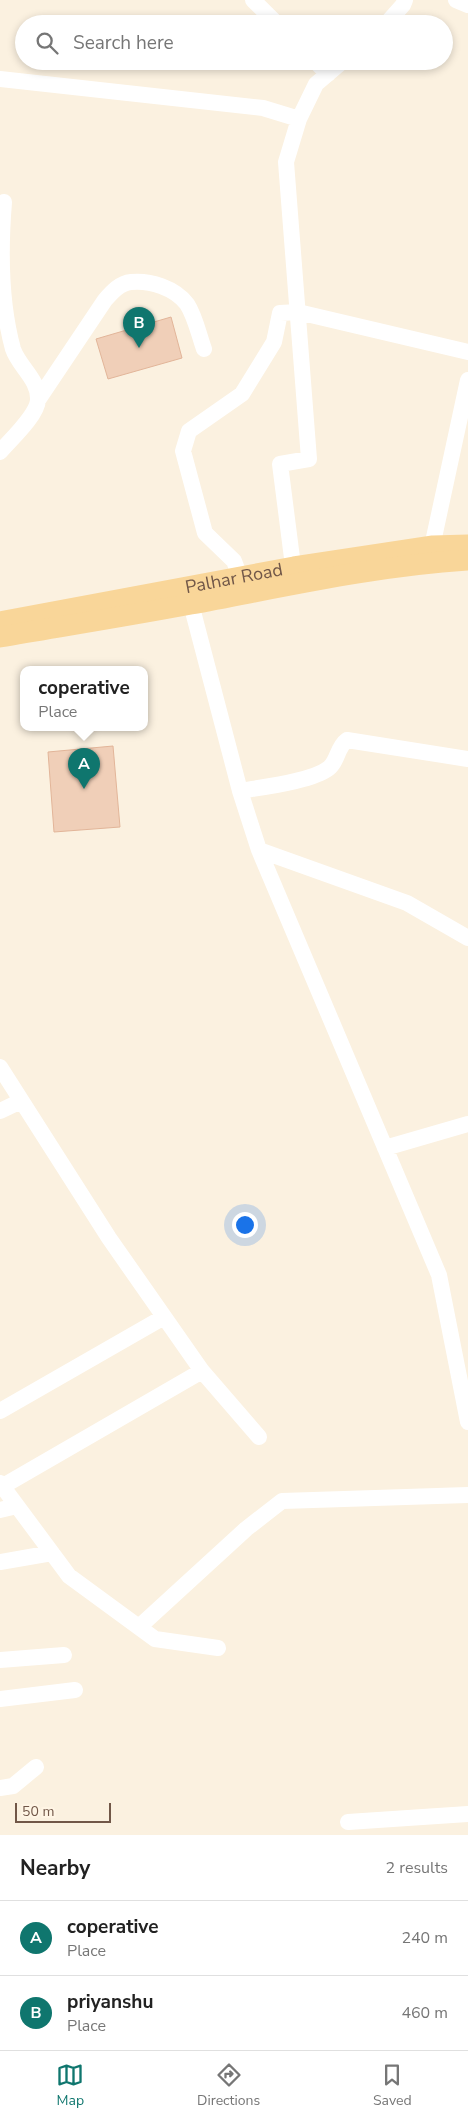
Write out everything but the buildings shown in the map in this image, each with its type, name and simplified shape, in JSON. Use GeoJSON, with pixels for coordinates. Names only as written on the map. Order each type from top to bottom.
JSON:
{"type":"FeatureCollection","features":[{"type":"Feature","properties":{"kind":"main road","name":"Palhar Road"},"geometry":{"type":"LineString","coordinates":[[0,636],[191,604],[296,575],[431,554],[468,545]]}},
{"type":"Feature","properties":{"kind":"main road","name":"Palhar Road"},"geometry":{"type":"LineString","coordinates":[[431,554],[468,560]]}},
{"type":"Feature","properties":{"kind":"main road","name":"Palhar Road"},"geometry":{"type":"LineString","coordinates":[[0,622],[240,577],[296,575]]}},
{"type":"Feature","properties":{"kind":"street"},"geometry":{"type":"LineString","coordinates":[[253,0],[268,15]]}},
{"type":"Feature","properties":{"kind":"street"},"geometry":{"type":"LineString","coordinates":[[394,15],[405,0]]}},
{"type":"Feature","properties":{"kind":"street"},"geometry":{"type":"LineString","coordinates":[[456,0],[468,5]]}},
{"type":"Feature","properties":{"kind":"street"},"geometry":{"type":"LineString","coordinates":[[324,70],[328,74]]}},
{"type":"Feature","properties":{"kind":"street"},"geometry":{"type":"LineString","coordinates":[[296,575],[280,464],[309,459],[286,162],[299,118],[316,84],[333,70]]}},
{"type":"Feature","properties":{"kind":"street"},"geometry":{"type":"LineString","coordinates":[[0,79],[263,108],[299,118]]}},
{"type":"Feature","properties":{"kind":"street"},"geometry":{"type":"LineString","coordinates":[[4,202],[0,238],[3,313],[14,352],[34,382],[38,400]]}},
{"type":"Feature","properties":{"kind":"street"},"geometry":{"type":"LineString","coordinates":[[0,452],[34,412],[38,400],[105,300],[118,287],[130,282],[163,286],[177,294],[188,305],[204,349]]}},
{"type":"Feature","properties":{"kind":"street"},"geometry":{"type":"LineString","coordinates":[[240,577],[234,561],[205,533],[183,451],[189,431],[242,394],[274,342],[280,313],[298,312],[468,352]]}},
{"type":"Feature","properties":{"kind":"street"},"geometry":{"type":"LineString","coordinates":[[431,554],[468,380]]}},
{"type":"Feature","properties":{"kind":"street"},"geometry":{"type":"LineString","coordinates":[[191,604],[240,791],[259,850],[439,1275],[468,1422]]}},
{"type":"Feature","properties":{"kind":"street"},"geometry":{"type":"LineString","coordinates":[[240,791],[320,774],[332,766],[340,745],[347,740],[468,759]]}},
{"type":"Feature","properties":{"kind":"street"},"geometry":{"type":"LineString","coordinates":[[259,850],[407,903],[468,938]]}},
{"type":"Feature","properties":{"kind":"street"},"geometry":{"type":"LineString","coordinates":[[0,1067],[109,1238],[164,1317],[202,1371],[259,1437]]}},
{"type":"Feature","properties":{"kind":"street"},"geometry":{"type":"LineString","coordinates":[[0,1111],[22,1101]]}},
{"type":"Feature","properties":{"kind":"street"},"geometry":{"type":"LineString","coordinates":[[385,1148],[468,1124]]}},
{"type":"Feature","properties":{"kind":"street"},"geometry":{"type":"LineString","coordinates":[[0,1410],[164,1317]]}},
{"type":"Feature","properties":{"kind":"street"},"geometry":{"type":"LineString","coordinates":[[202,1371],[1,1484],[69,1576],[155,1639],[218,1648]]}},
{"type":"Feature","properties":{"kind":"street"},"geometry":{"type":"LineString","coordinates":[[139,1627],[246,1529],[282,1501],[468,1496]]}},
{"type":"Feature","properties":{"kind":"street"},"geometry":{"type":"LineString","coordinates":[[0,1510],[17,1506]]}},
{"type":"Feature","properties":{"kind":"street"},"geometry":{"type":"LineString","coordinates":[[0,1562],[52,1553]]}},
{"type":"Feature","properties":{"kind":"street"},"geometry":{"type":"LineString","coordinates":[[0,1660],[64,1655]]}},
{"type":"Feature","properties":{"kind":"street"},"geometry":{"type":"LineString","coordinates":[[0,1698],[75,1690]]}},
{"type":"Feature","properties":{"kind":"street"},"geometry":{"type":"LineString","coordinates":[[0,1788],[14,1786],[36,1767]]}},
{"type":"Feature","properties":{"kind":"street"},"geometry":{"type":"LineString","coordinates":[[348,1822],[468,1814]]}},
{"type":"Feature","properties":{"kind":"place","name":"priyanshu"},"geometry":{"type":"Point","coordinates":[139,348]}},
{"type":"Feature","properties":{"kind":"place","name":"coperative"},"geometry":{"type":"Point","coordinates":[84,789]}}]}
